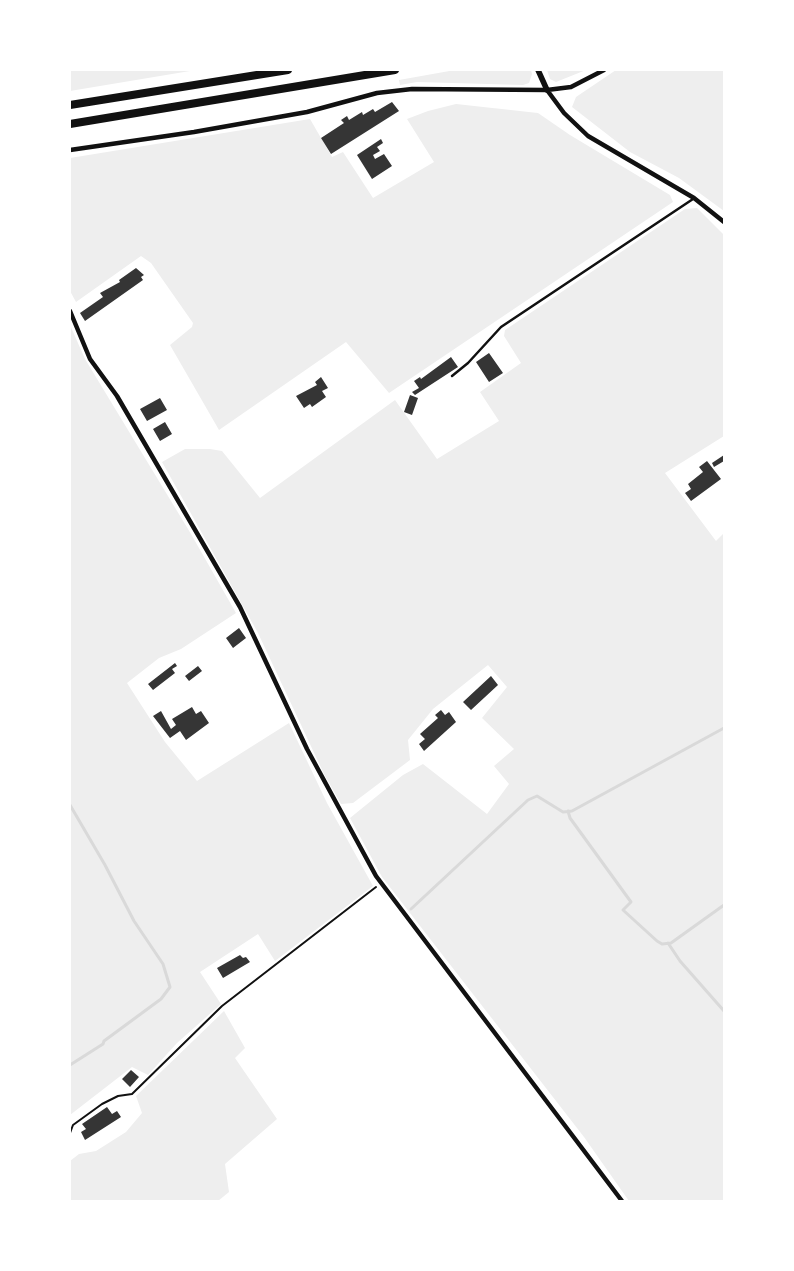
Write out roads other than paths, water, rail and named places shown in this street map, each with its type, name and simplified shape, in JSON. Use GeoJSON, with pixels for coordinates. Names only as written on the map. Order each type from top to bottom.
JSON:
{"type":"FeatureCollection","features":[{"type":"Feature","properties":{"kind":"highway"},"geometry":{"type":"LineString","coordinates":[[70,106],[288,70]]}},
{"type":"Feature","properties":{"kind":"highway"},"geometry":{"type":"LineString","coordinates":[[70,124],[395,70]]}},
{"type":"Feature","properties":{"kind":"street"},"geometry":{"type":"LineString","coordinates":[[70,150],[194,132],[307,112],[377,93],[412,89],[547,90],[571,87],[604,70]]}},
{"type":"Feature","properties":{"kind":"street"},"geometry":{"type":"LineString","coordinates":[[538,71],[547,90],[564,113],[588,136],[694,198],[724,222]]}},
{"type":"Feature","properties":{"kind":"street"},"geometry":{"type":"LineString","coordinates":[[70,311],[90,359],[117,396],[240,607],[307,749],[381,883],[622,1201]]}},
{"type":"Feature","properties":{"kind":"lane"},"geometry":{"type":"LineString","coordinates":[[452,376],[468,363],[501,326],[694,198]]}},
{"type":"Feature","properties":{"kind":"waterway"},"geometry":{"type":"LineString","coordinates":[[411,909],[528,800],[537,796],[563,812],[572,811],[724,728]]}},
{"type":"Feature","properties":{"kind":"waterway"},"geometry":{"type":"LineString","coordinates":[[70,805],[105,865],[134,921],[163,964],[170,987],[161,999],[104,1041],[103,1044],[70,1065]]}},
{"type":"Feature","properties":{"kind":"waterway"},"geometry":{"type":"LineString","coordinates":[[568,811],[570,818],[631,902],[623,910],[657,941],[662,944],[671,943],[724,905]]}},
{"type":"Feature","properties":{"kind":"waterway"},"geometry":{"type":"LineString","coordinates":[[668,943],[680,961],[724,1011]]}}]}
